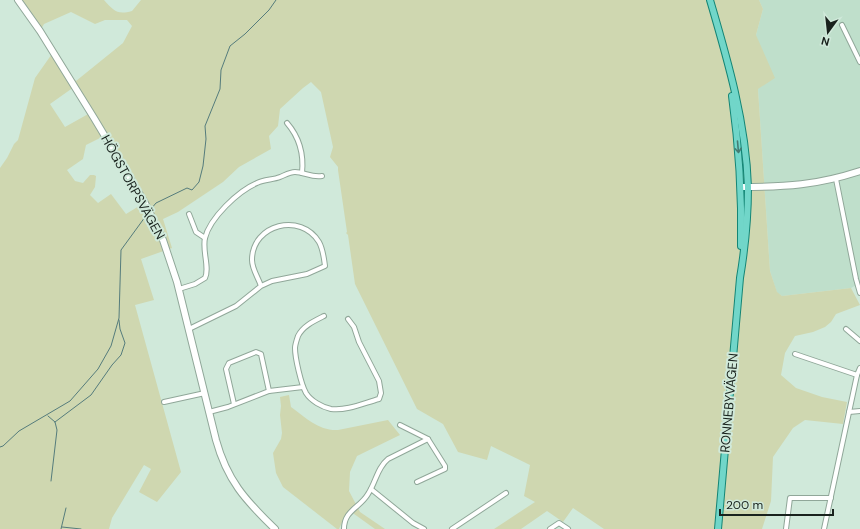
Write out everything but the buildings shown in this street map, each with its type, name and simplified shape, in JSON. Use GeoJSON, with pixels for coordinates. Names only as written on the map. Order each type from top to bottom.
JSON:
{"type":"FeatureCollection","features":[{"type":"Feature","properties":{"kind":"main road","name":"RONNEBYVÄGEN"},"geometry":{"type":"LineString","coordinates":[[710,0],[732,77],[743,134],[748,187],[746,230],[740,278],[718,529]]}},
{"type":"Feature","properties":{"kind":"main road","name":"RONNEBYVÄGEN"},"geometry":{"type":"LineString","coordinates":[[725,52],[737,137],[741,187],[740,278]]}},
{"type":"Feature","properties":{"kind":"street","name":"HÖGSTORPSVÄGEN"},"geometry":{"type":"LineString","coordinates":[[18,0],[40,31],[145,203],[166,248],[179,289],[218,450],[230,478],[240,493],[252,508],[275,529]]}},
{"type":"Feature","properties":{"kind":"street"},"geometry":{"type":"LineString","coordinates":[[842,25],[860,62]]}},
{"type":"Feature","properties":{"kind":"street"},"geometry":{"type":"LineString","coordinates":[[288,123],[300,145],[303,163],[302,173]]}},
{"type":"Feature","properties":{"kind":"street"},"geometry":{"type":"LineString","coordinates":[[741,187],[787,186],[836,178],[860,171]]}},
{"type":"Feature","properties":{"kind":"street"},"geometry":{"type":"LineString","coordinates":[[179,289],[201,281],[206,276],[204,246],[205,238],[216,219],[244,190],[262,181],[295,172],[314,177],[322,176]]}},
{"type":"Feature","properties":{"kind":"street"},"geometry":{"type":"LineString","coordinates":[[836,178],[860,293]]}},
{"type":"Feature","properties":{"kind":"street"},"geometry":{"type":"LineString","coordinates":[[189,214],[196,232],[205,238]]}},
{"type":"Feature","properties":{"kind":"street"},"geometry":{"type":"LineString","coordinates":[[189,329],[236,306],[261,286],[272,281],[307,274],[325,266],[324,254],[314,236],[307,230],[289,224],[279,225],[263,234],[254,248],[252,261],[255,273],[261,286]]}},
{"type":"Feature","properties":{"kind":"street"},"geometry":{"type":"LineString","coordinates":[[324,316],[312,322],[303,329],[298,337],[295,348],[303,387],[307,394],[320,405],[330,409],[341,409],[379,399],[381,393],[379,381],[359,342],[354,327],[348,319]]}},
{"type":"Feature","properties":{"kind":"street"},"geometry":{"type":"LineString","coordinates":[[846,329],[860,342]]}},
{"type":"Feature","properties":{"kind":"street"},"geometry":{"type":"LineString","coordinates":[[234,404],[226,369],[229,363],[256,352],[261,354],[269,391]]}},
{"type":"Feature","properties":{"kind":"street"},"geometry":{"type":"LineString","coordinates":[[795,354],[857,375]]}},
{"type":"Feature","properties":{"kind":"street"},"geometry":{"type":"LineString","coordinates":[[824,529],[857,375],[860,368]]}},
{"type":"Feature","properties":{"kind":"street"},"geometry":{"type":"LineString","coordinates":[[209,412],[269,391],[303,387]]}},
{"type":"Feature","properties":{"kind":"street"},"geometry":{"type":"LineString","coordinates":[[164,402],[205,393]]}},
{"type":"Feature","properties":{"kind":"street"},"geometry":{"type":"LineString","coordinates":[[849,412],[860,410]]}},
{"type":"Feature","properties":{"kind":"street"},"geometry":{"type":"LineString","coordinates":[[400,425],[428,439],[446,466],[445,469],[417,482]]}},
{"type":"Feature","properties":{"kind":"street"},"geometry":{"type":"LineString","coordinates":[[344,529],[344,521],[347,516],[368,495],[384,463],[388,459],[428,439]]}},
{"type":"Feature","properties":{"kind":"street"},"geometry":{"type":"LineString","coordinates":[[371,489],[413,523],[424,529]]}},
{"type":"Feature","properties":{"kind":"street"},"geometry":{"type":"LineString","coordinates":[[452,529],[506,493]]}},
{"type":"Feature","properties":{"kind":"street"},"geometry":{"type":"LineString","coordinates":[[786,529],[790,498],[831,498]]}},
{"type":"Feature","properties":{"kind":"street"},"geometry":{"type":"LineString","coordinates":[[550,529],[559,523],[568,529]]}},
{"type":"Feature","properties":{"kind":"shaded area"},"geometry":{"type":"Polygon","coordinates":[[[18,0],[104,0],[113,9],[123,13],[132,11],[141,0],[759,0],[763,9],[756,35],[775,78],[758,89],[770,271],[777,292],[782,296],[851,288],[860,305],[836,314],[831,322],[825,327],[813,332],[795,336],[785,353],[781,375],[796,388],[822,397],[847,402],[843,424],[805,420],[793,428],[773,457],[771,501],[762,529],[604,529],[573,508],[563,522],[547,511],[521,529],[494,529],[535,502],[524,496],[530,465],[491,446],[487,460],[458,452],[443,424],[417,409],[355,284],[348,235],[346,233],[338,167],[330,157],[333,147],[321,92],[311,82],[280,109],[278,126],[269,136],[271,149],[239,167],[223,182],[178,212],[163,219],[172,248],[141,259],[154,300],[135,305],[181,472],[157,502],[139,492],[151,469],[144,465],[112,518],[109,529],[0,529],[0,168],[14,144],[18,140],[35,78],[54,51],[68,73],[76,81],[123,43],[132,26],[127,20],[105,20],[95,24],[71,12],[44,24],[40,31],[18,0]],[[74,87],[50,104],[65,127],[90,113],[74,87]],[[104,136],[86,145],[83,159],[67,170],[75,181],[83,183],[90,175],[96,176],[95,187],[90,195],[98,203],[111,194],[126,214],[144,203],[104,136]]]}},
{"type":"Feature","properties":{"kind":"shaded area"},"geometry":{"type":"Polygon","coordinates":[[[759,0],[860,0],[860,283],[851,288],[782,296],[777,293],[770,271],[758,89],[756,35],[763,9],[759,0]]]}},
{"type":"Feature","properties":{"kind":"shaded area"},"geometry":{"type":"Polygon","coordinates":[[[289,395],[291,407],[319,426],[331,430],[338,430],[388,420],[400,435],[357,456],[350,472],[349,491],[360,512],[385,529],[375,529],[350,511],[343,520],[339,529],[337,529],[283,487],[276,473],[273,453],[281,439],[282,433],[280,397],[289,395]]]}},
{"type":"Feature","properties":{"kind":"waterway"},"geometry":{"type":"LineString","coordinates":[[151,209],[156,203],[187,188],[192,190],[199,182],[203,166],[206,139],[205,126],[220,89],[221,70],[230,46],[245,34],[269,10],[276,0]]}},
{"type":"Feature","properties":{"kind":"waterway"},"geometry":{"type":"LineString","coordinates":[[0,447],[19,431],[70,401],[98,369],[111,346],[119,318],[121,250],[148,213]]}},
{"type":"Feature","properties":{"kind":"waterway"},"geometry":{"type":"LineString","coordinates":[[55,422],[91,395],[121,355],[125,343],[120,329],[119,320]]}},
{"type":"Feature","properties":{"kind":"waterway"},"geometry":{"type":"LineString","coordinates":[[48,416],[55,422],[57,430],[51,481]]}},
{"type":"Feature","properties":{"kind":"waterway"},"geometry":{"type":"LineString","coordinates":[[61,529],[66,508]]}},
{"type":"Feature","properties":{"kind":"waterway"},"geometry":{"type":"LineString","coordinates":[[62,527],[81,529]]}}]}
